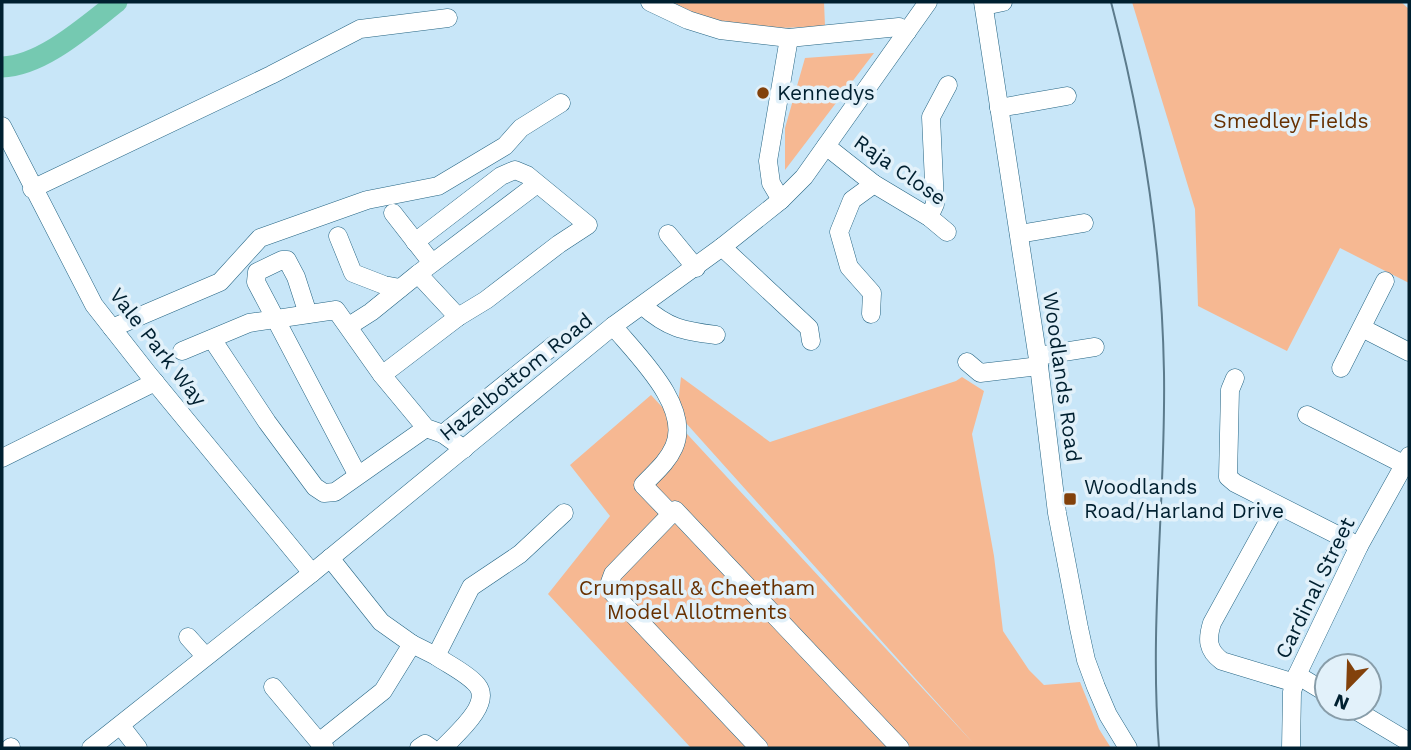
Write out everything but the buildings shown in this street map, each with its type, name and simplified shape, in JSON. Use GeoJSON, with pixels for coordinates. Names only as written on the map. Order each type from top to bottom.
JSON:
{"type":"FeatureCollection","features":[{"type":"Feature","properties":{"kind":"street"},"geometry":{"type":"LineString","coordinates":[[650,2],[688,20],[720,30],[789,38],[899,27],[907,32]]}},
{"type":"Feature","properties":{"kind":"street","name":"Hazelbottom Road"},"geometry":{"type":"LineString","coordinates":[[92,748],[312,573],[613,326],[696,268],[781,200],[804,177],[928,2]]}},
{"type":"Feature","properties":{"kind":"street"},"geometry":{"type":"LineString","coordinates":[[983,4],[1003,2]]}},
{"type":"Feature","properties":{"kind":"street","name":"Woodlands Road"},"geometry":{"type":"LineString","coordinates":[[983,4],[1038,361],[1057,513],[1086,660],[1108,715],[1128,748]]}},
{"type":"Feature","properties":{"kind":"street"},"geometry":{"type":"LineString","coordinates":[[32,189],[271,75],[360,29],[448,18]]}},
{"type":"Feature","properties":{"kind":"street"},"geometry":{"type":"LineString","coordinates":[[781,200],[771,183],[768,161],[789,38]]}},
{"type":"Feature","properties":{"kind":"street"},"geometry":{"type":"LineString","coordinates":[[929,217],[935,204],[932,117],[948,85]]}},
{"type":"Feature","properties":{"kind":"street"},"geometry":{"type":"LineString","coordinates":[[999,108],[1067,96]]}},
{"type":"Feature","properties":{"kind":"street"},"geometry":{"type":"LineString","coordinates":[[112,328],[220,282],[260,239],[367,200],[438,186],[505,146],[521,128],[561,103]]}},
{"type":"Feature","properties":{"kind":"street","name":"Vale Park Way"},"geometry":{"type":"LineString","coordinates":[[2,126],[32,189],[94,305],[312,573]]}},
{"type":"Feature","properties":{"kind":"street","name":"Raja Close"},"geometry":{"type":"LineString","coordinates":[[826,146],[874,184],[929,217],[947,232]]}},
{"type":"Feature","properties":{"kind":"street"},"geometry":{"type":"LineString","coordinates":[[382,375],[458,317],[486,300],[588,225],[527,175],[515,170],[501,176],[415,242]]}},
{"type":"Feature","properties":{"kind":"street"},"geometry":{"type":"LineString","coordinates":[[349,326],[537,184]]}},
{"type":"Feature","properties":{"kind":"street"},"geometry":{"type":"LineString","coordinates":[[870,314],[878,291],[849,268],[839,232],[852,200],[874,184]]}},
{"type":"Feature","properties":{"kind":"street"},"geometry":{"type":"LineString","coordinates":[[393,213],[415,242],[425,268],[458,317]]}},
{"type":"Feature","properties":{"kind":"street"},"geometry":{"type":"LineString","coordinates":[[1019,234],[1084,223]]}},
{"type":"Feature","properties":{"kind":"street"},"geometry":{"type":"LineString","coordinates":[[668,234],[696,268]]}},
{"type":"Feature","properties":{"kind":"street"},"geometry":{"type":"LineString","coordinates":[[338,236],[353,273],[400,288]]}},
{"type":"Feature","properties":{"kind":"street"},"geometry":{"type":"LineString","coordinates":[[722,247],[809,328],[811,341]]}},
{"type":"Feature","properties":{"kind":"street"},"geometry":{"type":"LineString","coordinates":[[307,314],[296,277],[287,260],[257,272],[256,277],[275,319],[357,474]]}},
{"type":"Feature","properties":{"kind":"street"},"geometry":{"type":"LineString","coordinates":[[1341,368],[1385,281]]}},
{"type":"Feature","properties":{"kind":"street"},"geometry":{"type":"LineString","coordinates":[[643,306],[660,321],[716,335]]}},
{"type":"Feature","properties":{"kind":"street"},"geometry":{"type":"LineString","coordinates":[[182,351],[249,323],[336,310],[382,375],[435,431],[464,449]]}},
{"type":"Feature","properties":{"kind":"street"},"geometry":{"type":"LineString","coordinates":[[613,326],[664,389],[676,419],[678,432],[674,446],[666,461],[643,485],[671,514]]}},
{"type":"Feature","properties":{"kind":"street"},"geometry":{"type":"LineString","coordinates":[[1362,328],[1409,352]]}},
{"type":"Feature","properties":{"kind":"street"},"geometry":{"type":"LineString","coordinates":[[212,339],[267,422],[315,487],[324,493],[335,492],[357,474],[473,410],[554,345]]}},
{"type":"Feature","properties":{"kind":"street"},"geometry":{"type":"LineString","coordinates":[[967,362],[980,373],[1095,347]]}},
{"type":"Feature","properties":{"kind":"street"},"geometry":{"type":"LineString","coordinates":[[1235,378],[1230,390],[1228,477],[1359,546]]}},
{"type":"Feature","properties":{"kind":"street"},"geometry":{"type":"LineString","coordinates":[[2,458],[155,382]]}},
{"type":"Feature","properties":{"kind":"street"},"geometry":{"type":"LineString","coordinates":[[473,410],[489,428]]}},
{"type":"Feature","properties":{"kind":"street"},"geometry":{"type":"LineString","coordinates":[[1307,415],[1407,460]]}},
{"type":"Feature","properties":{"kind":"street","name":"Cardinal Street"},"geometry":{"type":"LineString","coordinates":[[1291,748],[1292,692],[1296,679],[1359,546],[1407,460]]}},
{"type":"Feature","properties":{"kind":"street"},"geometry":{"type":"LineString","coordinates":[[1277,505],[1212,623],[1208,642],[1211,651],[1222,661],[1296,679],[1313,687]]}},
{"type":"Feature","properties":{"kind":"street"},"geometry":{"type":"LineString","coordinates":[[759,748],[610,590],[613,574],[675,510],[900,748]]}},
{"type":"Feature","properties":{"kind":"street"},"geometry":{"type":"LineString","coordinates":[[436,656],[471,587],[520,554],[564,513]]}},
{"type":"Feature","properties":{"kind":"street"},"geometry":{"type":"LineString","coordinates":[[330,558],[381,622],[475,682],[480,689],[479,709],[443,748]]}},
{"type":"Feature","properties":{"kind":"street"},"geometry":{"type":"LineString","coordinates":[[188,637],[205,656]]}},
{"type":"Feature","properties":{"kind":"street"},"geometry":{"type":"LineString","coordinates":[[273,687],[322,745],[383,691],[412,644]]}},
{"type":"Feature","properties":{"kind":"street"},"geometry":{"type":"LineString","coordinates":[[1375,722],[1409,742]]}},
{"type":"Feature","properties":{"kind":"street"},"geometry":{"type":"LineString","coordinates":[[121,726],[138,748]]}},
{"type":"Feature","properties":{"kind":"street"},"geometry":{"type":"LineString","coordinates":[[419,748],[425,744],[431,748]]}},
{"type":"Feature","properties":{"kind":"green space"},"geometry":{"type":"Polygon","coordinates":[[[672,2],[824,2],[825,26],[765,28],[720,23],[672,2]]]}},
{"type":"Feature","properties":{"kind":"green space","name":"Smedley Fields"},"geometry":{"type":"Polygon","coordinates":[[[1132,2],[1401,2],[1409,9],[1409,283],[1340,248],[1287,351],[1198,306],[1195,209],[1132,2]]]}},
{"type":"Feature","properties":{"kind":"green space"},"geometry":{"type":"Polygon","coordinates":[[[874,53],[785,170],[785,128],[805,58],[874,53]]]}},
{"type":"Feature","properties":{"kind":"green space","name":"Crumpsall & Cheetham Model Allotments"},"geometry":{"type":"Polygon","coordinates":[[[681,377],[770,442],[962,377],[984,391],[972,434],[994,556],[1003,631],[1029,670],[1044,685],[1080,682],[1099,729],[1111,748],[691,748],[548,594],[610,516],[570,465],[651,395],[975,745],[677,413],[681,377]]]}},
{"type":"Feature","properties":{"kind":"waterway"},"geometry":{"type":"LineString","coordinates":[[2,67],[17,65],[48,52],[78,33],[117,2]]}},
{"type":"Feature","properties":{"kind":"tram line"},"geometry":{"type":"LineString","coordinates":[[1111,2],[1149,186],[1159,279],[1164,373],[1156,654],[1159,748]]}},
{"type":"Feature","properties":{"kind":"place","name":"Kennedys"},"geometry":{"type":"Point","coordinates":[763,93]}},
{"type":"Feature","properties":{"kind":"place","name":"Woodlands Road/Harland Drive"},"geometry":{"type":"Point","coordinates":[1070,499]}}]}
